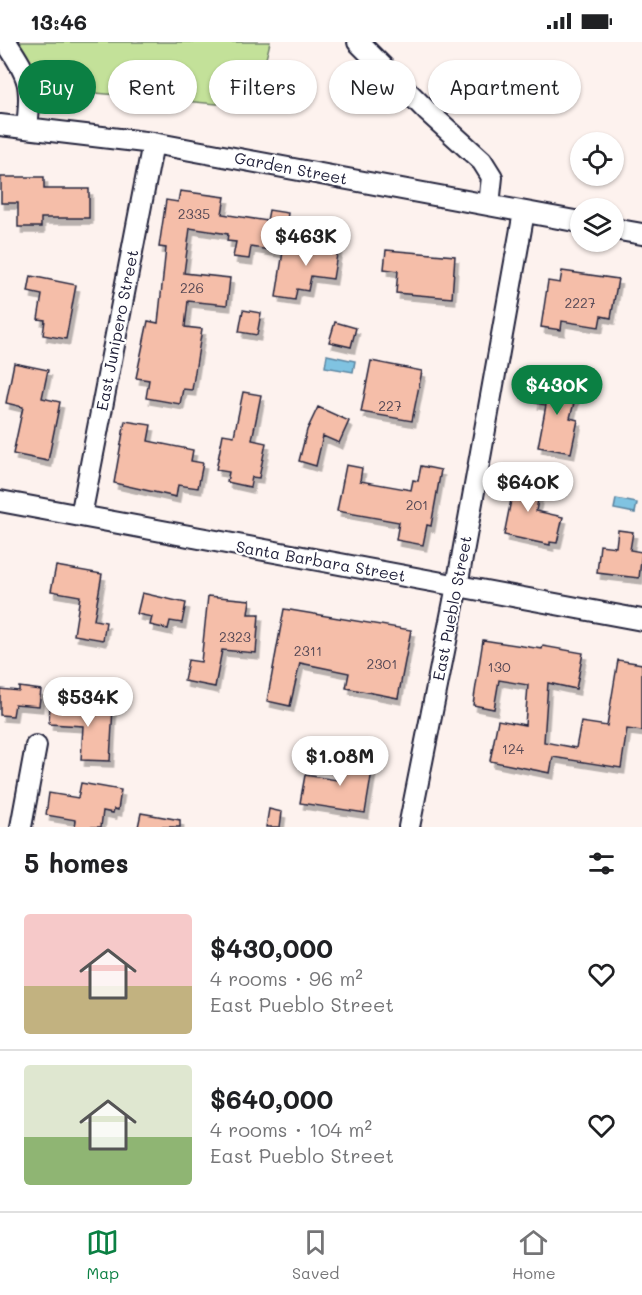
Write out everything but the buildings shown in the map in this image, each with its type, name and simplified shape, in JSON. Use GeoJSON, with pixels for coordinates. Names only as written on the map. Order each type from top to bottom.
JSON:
{"type":"FeatureCollection","features":[{"type":"Feature","properties":{"kind":"street"},"geometry":{"type":"LineString","coordinates":[[6,42],[23,68],[30,86],[27,127]]}},
{"type":"Feature","properties":{"kind":"street"},"geometry":{"type":"LineString","coordinates":[[358,42],[427,111],[482,160],[492,177],[489,205]]}},
{"type":"Feature","properties":{"kind":"street","name":"Garden Street"},"geometry":{"type":"LineString","coordinates":[[0,125],[153,143],[570,220]]}},
{"type":"Feature","properties":{"kind":"street","name":"East Junipero Street"},"geometry":{"type":"LineString","coordinates":[[81,516],[153,143]]}},
{"type":"Feature","properties":{"kind":"street","name":"East Pueblo Street"},"geometry":{"type":"LineString","coordinates":[[410,827],[457,586],[524,212]]}},
{"type":"Feature","properties":{"kind":"street"},"geometry":{"type":"LineString","coordinates":[[624,230],[642,234]]}},
{"type":"Feature","properties":{"kind":"street","name":"Santa Barbara Street"},"geometry":{"type":"LineString","coordinates":[[0,501],[642,620]]}},
{"type":"Feature","properties":{"kind":"street"},"geometry":{"type":"LineString","coordinates":[[21,827],[36,746]]}},
{"type":"Feature","properties":{"kind":"green space"},"geometry":{"type":"Polygon","coordinates":[[[17,42],[270,42],[265,60],[209,60],[209,103],[197,102],[197,60],[108,60],[108,94],[96,93],[96,60],[25,60],[17,42]]]}},
{"type":"Feature","properties":{"kind":"water"},"geometry":{"type":"Polygon","coordinates":[[[327,355],[355,361],[353,372],[325,367],[327,355]]]}},
{"type":"Feature","properties":{"kind":"water"},"geometry":{"type":"Polygon","coordinates":[[[616,499],[637,503],[635,513],[614,509],[616,499]]]}}]}
